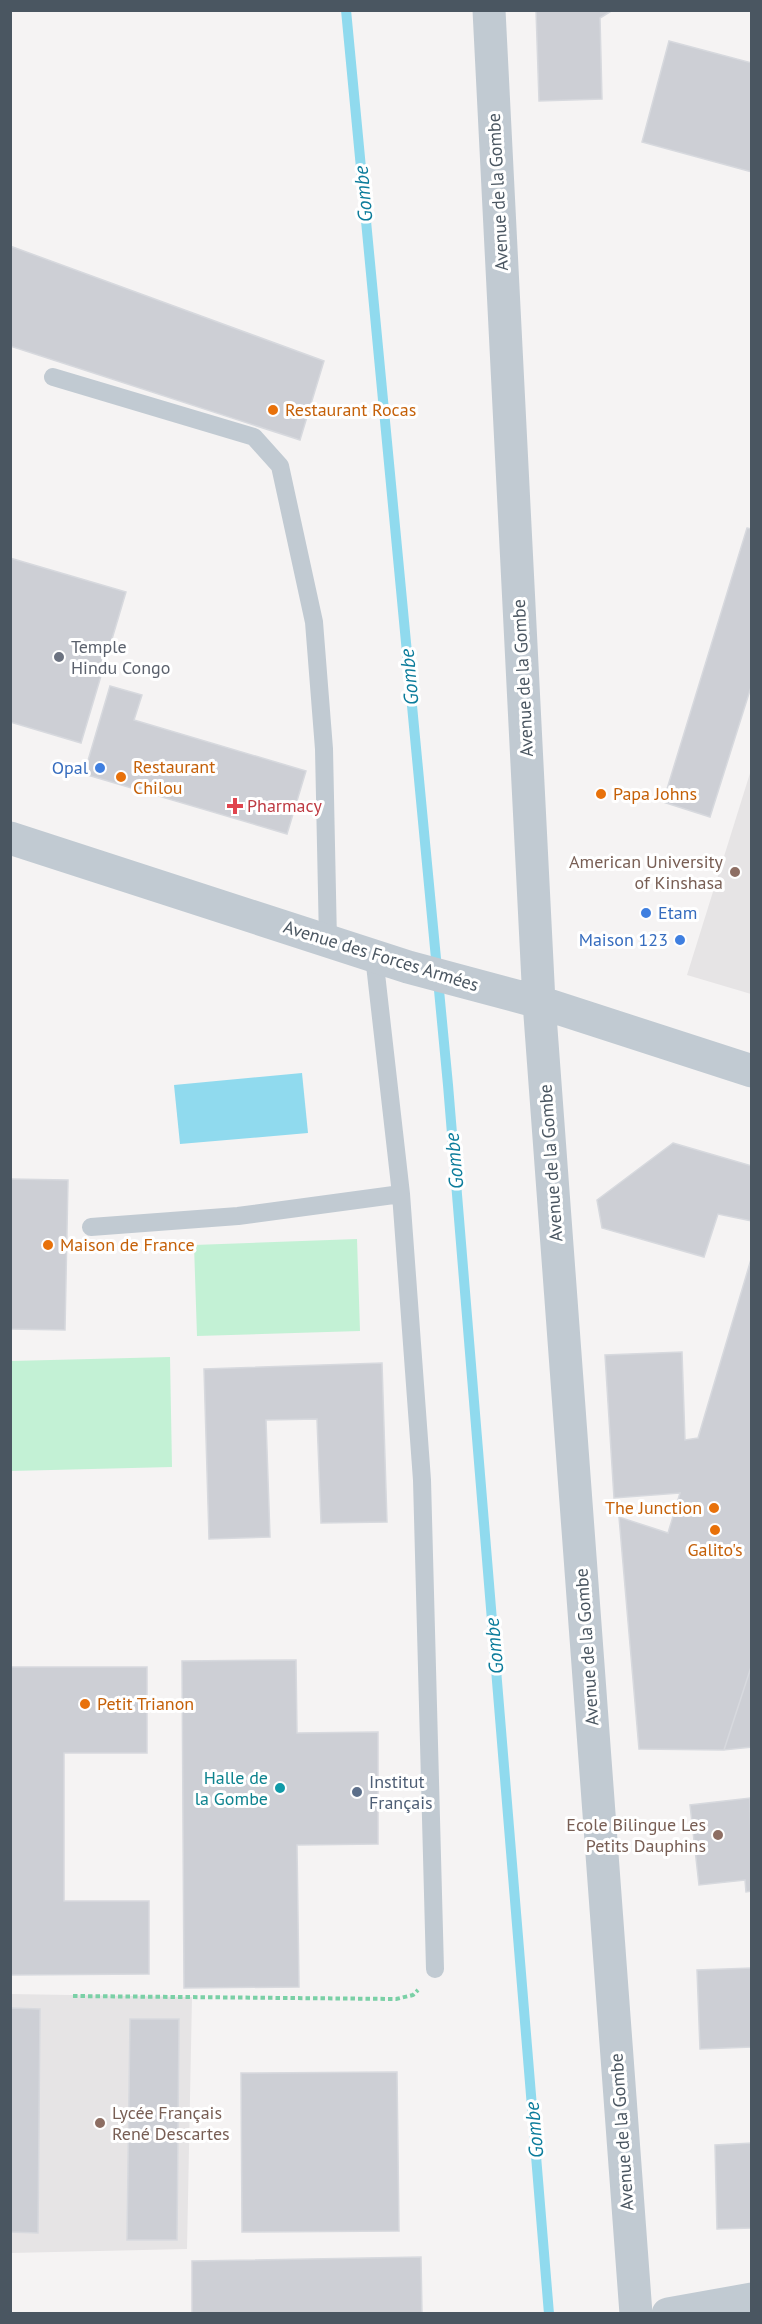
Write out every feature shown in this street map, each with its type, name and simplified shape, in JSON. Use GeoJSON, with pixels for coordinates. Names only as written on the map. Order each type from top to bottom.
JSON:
{"type":"FeatureCollection","features":[{"type":"Feature","properties":{"kind":"street","name":"Avenue de la Gombe"},"geometry":{"type":"LineString","coordinates":[[489,10],[539,1002],[636,2313]]}},
{"type":"Feature","properties":{"kind":"street","name":"Avenue des Forces Armées"},"geometry":{"type":"LineString","coordinates":[[10,838],[408,967],[539,1002],[752,1071]]}},
{"type":"Feature","properties":{"kind":"street"},"geometry":{"type":"LineString","coordinates":[[668,2313],[752,2299]]}},
{"type":"Feature","properties":{"kind":"lane"},"geometry":{"type":"LineString","coordinates":[[53,377],[254,437],[280,466],[314,622],[324,749],[328,941]]}},
{"type":"Feature","properties":{"kind":"lane"},"geometry":{"type":"LineString","coordinates":[[374,956],[401,1194],[422,1480],[435,1969]]}},
{"type":"Feature","properties":{"kind":"lane"},"geometry":{"type":"LineString","coordinates":[[91,1227],[238,1216],[401,1194]]}},
{"type":"Feature","properties":{"kind":"path"},"geometry":{"type":"LineString","coordinates":[[73,1996],[396,1999],[413,1995],[426,1983],[435,1969]]}},
{"type":"Feature","properties":{"kind":"shaded area","name":"American University of Kinshasa"},"geometry":{"type":"Polygon","coordinates":[[[751,770],[751,994],[687,975],[751,770]]]}},
{"type":"Feature","properties":{"kind":"shaded area","name":"Lycée Français René Descartes"},"geometry":{"type":"Polygon","coordinates":[[[10,1994],[192,1997],[187,2249],[11,2253],[10,1994]]]}},
{"type":"Feature","properties":{"kind":"green space"},"geometry":{"type":"Polygon","coordinates":[[[357,1239],[360,1331],[197,1336],[194,1245],[357,1239]]]}},
{"type":"Feature","properties":{"kind":"green space"},"geometry":{"type":"Polygon","coordinates":[[[170,1357],[172,1467],[11,1471],[11,1361],[170,1357]]]}},
{"type":"Feature","properties":{"kind":"water"},"geometry":{"type":"Polygon","coordinates":[[[302,1073],[308,1133],[180,1144],[174,1085],[302,1073]]]}},
{"type":"Feature","properties":{"kind":"building"},"geometry":{"type":"Polygon","coordinates":[[[536,10],[613,10],[600,18],[602,99],[539,101],[536,10]]]}},
{"type":"Feature","properties":{"kind":"building"},"geometry":{"type":"Polygon","coordinates":[[[669,41],[752,63],[752,172],[642,142],[669,41]]]}},
{"type":"Feature","properties":{"kind":"building"},"geometry":{"type":"Polygon","coordinates":[[[10,246],[324,361],[300,440],[10,346],[10,246]]]}},
{"type":"Feature","properties":{"kind":"building"},"geometry":{"type":"Polygon","coordinates":[[[747,528],[752,529],[752,684],[710,817],[663,802],[747,528]]]}},
{"type":"Feature","properties":{"kind":"building","name":"Temple Hindu Congo"},"geometry":{"type":"Polygon","coordinates":[[[10,558],[126,592],[81,743],[10,722],[10,558]]]}},
{"type":"Feature","properties":{"kind":"building"},"geometry":{"type":"Polygon","coordinates":[[[110,686],[142,695],[134,720],[306,771],[287,834],[84,774],[110,686]]]}},
{"type":"Feature","properties":{"kind":"building"},"geometry":{"type":"Polygon","coordinates":[[[673,1143],[752,1166],[752,1221],[718,1214],[704,1257],[602,1228],[597,1200],[673,1143]]]}},
{"type":"Feature","properties":{"kind":"building"},"geometry":{"type":"Polygon","coordinates":[[[10,1179],[68,1180],[65,1330],[10,1329],[10,1179]]]}},
{"type":"Feature","properties":{"kind":"building","name":"The Junction"},"geometry":{"type":"Polygon","coordinates":[[[752,1256],[752,1664],[724,1750],[639,1749],[619,1517],[668,1533],[680,1493],[614,1498],[605,1355],[682,1352],[685,1440],[698,1438],[752,1256]]]}},
{"type":"Feature","properties":{"kind":"building"},"geometry":{"type":"Polygon","coordinates":[[[382,1363],[387,1522],[321,1523],[317,1419],[266,1420],[270,1537],[209,1539],[204,1369],[382,1363]]]}},
{"type":"Feature","properties":{"kind":"building","name":"Halle de la Gombe"},"geometry":{"type":"Polygon","coordinates":[[[296,1660],[297,1733],[378,1732],[378,1844],[297,1845],[299,1987],[184,1988],[182,1661],[296,1660]]]}},
{"type":"Feature","properties":{"kind":"building"},"geometry":{"type":"Polygon","coordinates":[[[752,1664],[752,1747],[724,1750],[752,1664]]]}},
{"type":"Feature","properties":{"kind":"building"},"geometry":{"type":"Polygon","coordinates":[[[10,1667],[147,1667],[147,1753],[64,1753],[64,1901],[149,1901],[149,1974],[10,1975],[10,1667]]]}},
{"type":"Feature","properties":{"kind":"building"},"geometry":{"type":"Polygon","coordinates":[[[750,1798],[752,1891],[746,1892],[745,1880],[699,1885],[690,1805],[750,1798]]]}},
{"type":"Feature","properties":{"kind":"building"},"geometry":{"type":"Polygon","coordinates":[[[752,1968],[752,2047],[700,2049],[697,1970],[752,1968]]]}},
{"type":"Feature","properties":{"kind":"building"},"geometry":{"type":"Polygon","coordinates":[[[10,2008],[40,2009],[38,2233],[10,2232],[10,2008]]]}},
{"type":"Feature","properties":{"kind":"building"},"geometry":{"type":"Polygon","coordinates":[[[130,2019],[179,2019],[177,2240],[127,2240],[130,2019]]]}},
{"type":"Feature","properties":{"kind":"building"},"geometry":{"type":"Polygon","coordinates":[[[397,2072],[399,2231],[242,2232],[241,2073],[397,2072]]]}},
{"type":"Feature","properties":{"kind":"building"},"geometry":{"type":"Polygon","coordinates":[[[752,2143],[752,2228],[717,2229],[715,2145],[752,2143]]]}},
{"type":"Feature","properties":{"kind":"building"},"geometry":{"type":"Polygon","coordinates":[[[421,2257],[422,2314],[192,2314],[192,2261],[421,2257]]]}},
{"type":"Feature","properties":{"kind":"waterway","name":"Gombe"},"geometry":{"type":"LineString","coordinates":[[346,10],[448,1085],[549,2314]]}},
{"type":"Feature","properties":{"kind":"place","name":"Restaurant Rocas"},"geometry":{"type":"Point","coordinates":[273,410]}},
{"type":"Feature","properties":{"kind":"place","name":"Temple Hindu Congo"},"geometry":{"type":"Point","coordinates":[59,657]}},
{"type":"Feature","properties":{"kind":"place","name":"Opal"},"geometry":{"type":"Point","coordinates":[100,768]}},
{"type":"Feature","properties":{"kind":"place","name":"Restaurant Chilou"},"geometry":{"type":"Point","coordinates":[121,777]}},
{"type":"Feature","properties":{"kind":"place","name":"Papa Johns"},"geometry":{"type":"Point","coordinates":[601,794]}},
{"type":"Feature","properties":{"kind":"place","name":"Pharmacy"},"geometry":{"type":"Point","coordinates":[235,806]}},
{"type":"Feature","properties":{"kind":"place","name":"American University of Kinshasa"},"geometry":{"type":"Point","coordinates":[735,872]}},
{"type":"Feature","properties":{"kind":"place","name":"Etam"},"geometry":{"type":"Point","coordinates":[646,913]}},
{"type":"Feature","properties":{"kind":"place","name":"Maison 123"},"geometry":{"type":"Point","coordinates":[680,940]}},
{"type":"Feature","properties":{"kind":"place","name":"Maison de France"},"geometry":{"type":"Point","coordinates":[48,1245]}},
{"type":"Feature","properties":{"kind":"place","name":"The Junction"},"geometry":{"type":"Point","coordinates":[714,1508]}},
{"type":"Feature","properties":{"kind":"place","name":"Galito's"},"geometry":{"type":"Point","coordinates":[715,1530]}},
{"type":"Feature","properties":{"kind":"place","name":"Petit Trianon"},"geometry":{"type":"Point","coordinates":[85,1704]}},
{"type":"Feature","properties":{"kind":"place","name":"Halle de la Gombe"},"geometry":{"type":"Point","coordinates":[280,1788]}},
{"type":"Feature","properties":{"kind":"place","name":"Institut Français"},"geometry":{"type":"Point","coordinates":[357,1792]}},
{"type":"Feature","properties":{"kind":"place","name":"Ecole Bilingue Les Petits Dauphins"},"geometry":{"type":"Point","coordinates":[718,1835]}},
{"type":"Feature","properties":{"kind":"place","name":"Lycée Français René Descartes"},"geometry":{"type":"Point","coordinates":[100,2123]}}]}
